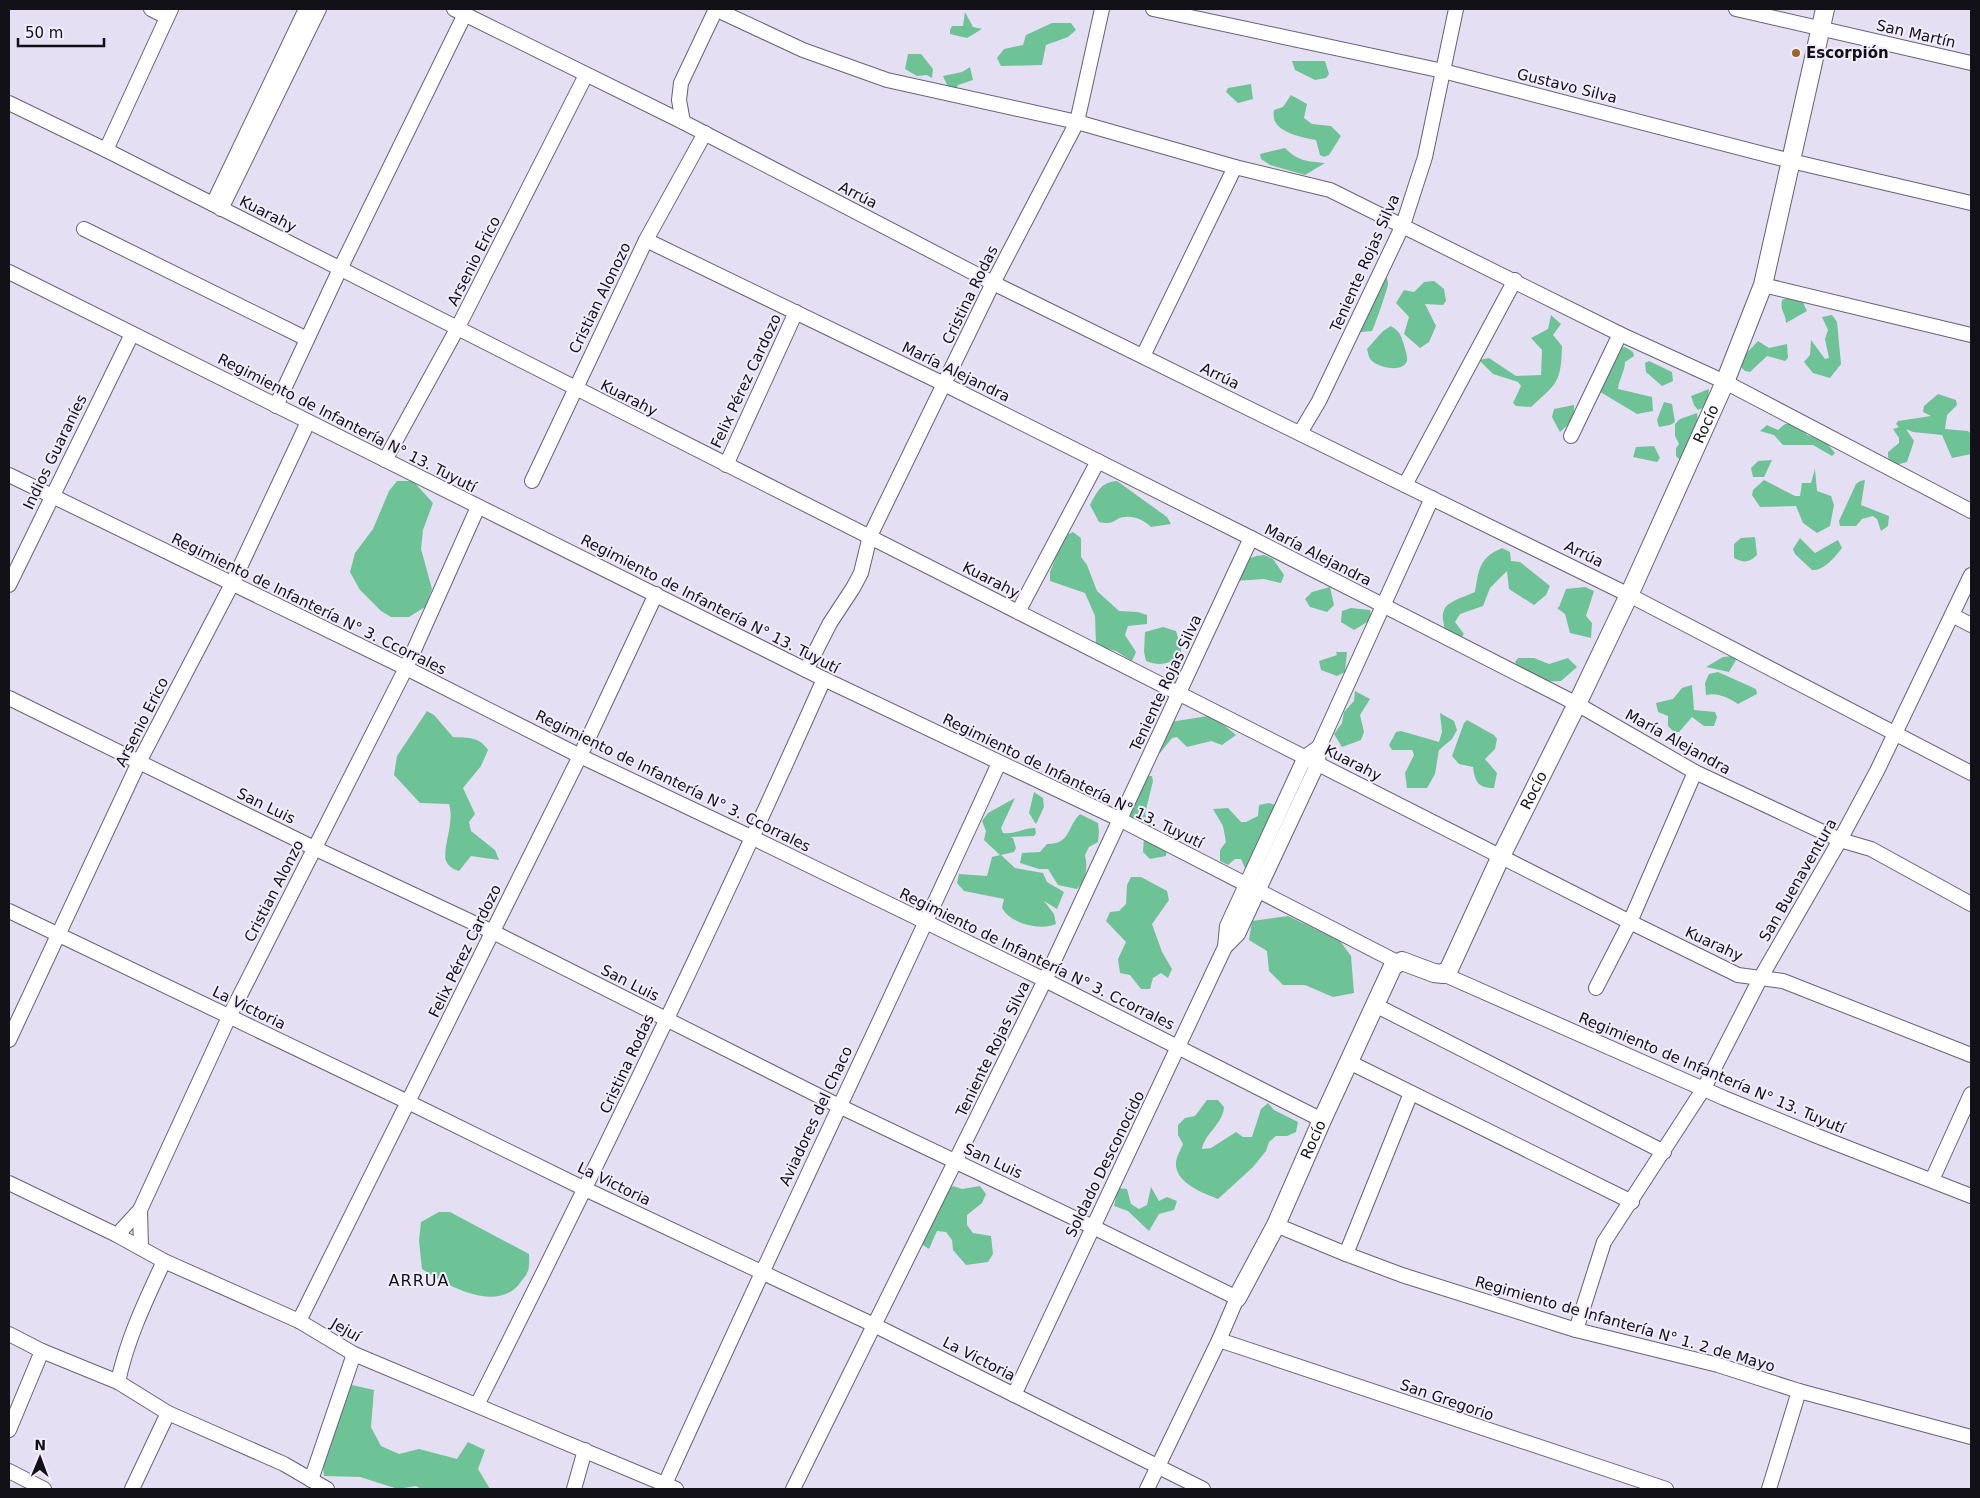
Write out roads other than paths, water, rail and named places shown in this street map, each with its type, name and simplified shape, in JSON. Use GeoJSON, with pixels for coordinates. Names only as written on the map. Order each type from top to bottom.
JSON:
{"type":"FeatureCollection","features":[{"type":"Feature","properties":{"kind":"main road","name":"Rocío"},"geometry":{"type":"LineString","coordinates":[[1443,974],[1449,969],[1501,856],[1629,595],[1725,382],[1763,285],[1825,9]]}},
{"type":"Feature","properties":{"kind":"main road"},"geometry":{"type":"LineString","coordinates":[[1397,962],[1402,961],[1434,973],[1443,974]]}},
{"type":"Feature","properties":{"kind":"main road","name":"Rocío"},"geometry":{"type":"LineString","coordinates":[[1236,1298],[1276,1225],[1348,1062],[1393,966],[1397,962]]}},
{"type":"Feature","properties":{"kind":"street"},"geometry":{"type":"LineString","coordinates":[[106,150],[169,13],[151,9]]}},
{"type":"Feature","properties":{"kind":"street"},"geometry":{"type":"LineString","coordinates":[[217,206],[306,9]]}},
{"type":"Feature","properties":{"kind":"street"},"geometry":{"type":"LineString","coordinates":[[217,206],[319,9]]}},
{"type":"Feature","properties":{"kind":"street"},"geometry":{"type":"LineString","coordinates":[[683,122],[679,100],[681,83],[715,9],[803,50],[887,80],[1077,122],[1235,167],[1330,190],[1516,280],[1620,334],[1725,382],[1971,511]]}},
{"type":"Feature","properties":{"kind":"street","name":"Cristina Rodas"},"geometry":{"type":"LineString","coordinates":[[806,670],[830,623],[861,573],[870,536],[993,282],[1077,122],[1102,9]]}},
{"type":"Feature","properties":{"kind":"street","name":"Gustavo Silva"},"geometry":{"type":"LineString","coordinates":[[1153,9],[1443,71],[1791,161],[1971,203]]}},
{"type":"Feature","properties":{"kind":"street","name":"Teniente Rojas Silva"},"geometry":{"type":"LineString","coordinates":[[1300,433],[1319,401],[1403,225],[1425,156],[1456,9]]}},
{"type":"Feature","properties":{"kind":"street","name":"San Martín"},"geometry":{"type":"LineString","coordinates":[[1736,9],[1971,63]]}},
{"type":"Feature","properties":{"kind":"street"},"geometry":{"type":"LineString","coordinates":[[276,406],[459,11]]}},
{"type":"Feature","properties":{"kind":"street","name":"Arrúa"},"geometry":{"type":"LineString","coordinates":[[459,11],[705,133],[993,282],[1629,595],[1971,773]]}},
{"type":"Feature","properties":{"kind":"street","name":"Arsenio Erico"},"geometry":{"type":"LineString","coordinates":[[385,460],[457,329],[586,75]]}},
{"type":"Feature","properties":{"kind":"street","name":"Kuarahy"},"geometry":{"type":"LineString","coordinates":[[9,103],[217,206],[574,389],[870,536],[1630,922],[1738,974],[1783,981],[1971,1055]]}},
{"type":"Feature","properties":{"kind":"street","name":"Cristian Alonozo"},"geometry":{"type":"LineString","coordinates":[[532,481],[646,240],[705,133]]}},
{"type":"Feature","properties":{"kind":"street"},"geometry":{"type":"LineString","coordinates":[[1143,356],[1235,167]]}},
{"type":"Feature","properties":{"kind":"street"},"geometry":{"type":"LineString","coordinates":[[84,229],[307,339]]}},
{"type":"Feature","properties":{"kind":"street","name":"María Alejandra"},"geometry":{"type":"LineString","coordinates":[[646,240],[944,384],[1251,538],[1577,704],[1695,772],[1840,840],[1871,849],[1971,904]]}},
{"type":"Feature","properties":{"kind":"street","name":"Regimiento de Infantería N° 13. Tuyutí"},"geometry":{"type":"LineString","coordinates":[[9,272],[824,679],[1119,819],[1397,962]]}},
{"type":"Feature","properties":{"kind":"street"},"geometry":{"type":"LineString","coordinates":[[1405,485],[1516,280]]}},
{"type":"Feature","properties":{"kind":"street"},"geometry":{"type":"LineString","coordinates":[[1763,285],[1971,335]]}},
{"type":"Feature","properties":{"kind":"street","name":"Felix Pérez Cardozo"},"geometry":{"type":"LineString","coordinates":[[726,465],[796,312]]}},
{"type":"Feature","properties":{"kind":"street","name":"Indios Guaraníes"},"geometry":{"type":"LineString","coordinates":[[9,585],[132,334]]}},
{"type":"Feature","properties":{"kind":"street"},"geometry":{"type":"LineString","coordinates":[[1571,436],[1620,334]]}},
{"type":"Feature","properties":{"kind":"street","name":"Arsenio Erico"},"geometry":{"type":"LineString","coordinates":[[9,1040],[139,762],[232,584],[308,422]]}},
{"type":"Feature","properties":{"kind":"street"},"geometry":{"type":"LineString","coordinates":[[1018,612],[1098,461]]}},
{"type":"Feature","properties":{"kind":"street","name":"Regimiento de Infantería N° 3. Ccorrales"},"geometry":{"type":"LineString","coordinates":[[9,475],[406,668],[580,756],[926,922],[1322,1120]]}},
{"type":"Feature","properties":{"kind":"street","name":"Soldado Desconocido"},"geometry":{"type":"LineString","coordinates":[[1225,947],[1226,926],[1245,884],[1319,747],[1432,498]]}},
{"type":"Feature","properties":{"kind":"street","name":"Cristian Alonzo"},"geometry":{"type":"LineString","coordinates":[[117,1235],[140,1210],[229,1017],[406,668],[478,507]]}},
{"type":"Feature","properties":{"kind":"street","name":"Teniente Rojas Silva"},"geometry":{"type":"LineString","coordinates":[[792,1489],[956,1162],[1044,980],[1251,538]]}},
{"type":"Feature","properties":{"kind":"street","name":"San Buenaventura"},"geometry":{"type":"LineString","coordinates":[[1576,1330],[1604,1242],[1618,1219],[1632,1202],[1704,1088],[1761,977],[1840,840],[1894,734],[1971,574]]}},
{"type":"Feature","properties":{"kind":"street","name":"Felix Pérez Cardozo"},"geometry":{"type":"LineString","coordinates":[[299,1321],[580,756],[656,594]]}},
{"type":"Feature","properties":{"kind":"street"},"geometry":{"type":"LineString","coordinates":[[1952,615],[1971,625]]}},
{"type":"Feature","properties":{"kind":"street","name":"Cristina Rodas"},"geometry":{"type":"LineString","coordinates":[[477,1405],[585,1189],[753,838],[824,679]]}},
{"type":"Feature","properties":{"kind":"street","name":"San Luis"},"geometry":{"type":"LineString","coordinates":[[9,698],[314,848],[493,932],[839,1106],[1093,1227],[1236,1298]]}},
{"type":"Feature","properties":{"kind":"street","name":"Soldado Desconocido"},"geometry":{"type":"LineString","coordinates":[[1014,1395],[1225,947],[1238,934],[1259,891],[1311,760]]}},
{"type":"Feature","properties":{"kind":"street","name":"Aviadores del Chaco"},"geometry":{"type":"LineString","coordinates":[[670,1486],[761,1272],[999,763]]}},
{"type":"Feature","properties":{"kind":"street"},"geometry":{"type":"LineString","coordinates":[[1596,988],[1630,922],[1695,772]]}},
{"type":"Feature","properties":{"kind":"street","name":"La Victoria"},"geometry":{"type":"LineString","coordinates":[[9,911],[585,1189],[874,1325],[1203,1489]]}},
{"type":"Feature","properties":{"kind":"street","name":"Regimiento de Infantería N° 13. Tuyutí"},"geometry":{"type":"LineString","coordinates":[[1443,974],[1724,1098],[1971,1196]]}},
{"type":"Feature","properties":{"kind":"street"},"geometry":{"type":"LineString","coordinates":[[1375,1005],[1664,1152]]}},
{"type":"Feature","properties":{"kind":"street"},"geometry":{"type":"LineString","coordinates":[[1348,1062],[1632,1202]]}},
{"type":"Feature","properties":{"kind":"street"},"geometry":{"type":"LineString","coordinates":[[1346,1254],[1411,1093]]}},
{"type":"Feature","properties":{"kind":"street"},"geometry":{"type":"LineString","coordinates":[[1932,1180],[1971,1094]]}},
{"type":"Feature","properties":{"kind":"street","name":"Jejuí"},"geometry":{"type":"LineString","coordinates":[[9,1183],[117,1235],[164,1261],[299,1321],[354,1354],[670,1486]]}},
{"type":"Feature","properties":{"kind":"street","name":"Cristian Alonzo"},"geometry":{"type":"LineString","coordinates":[[140,1210],[141,1248]]}},
{"type":"Feature","properties":{"kind":"street","name":"Regimiento de Infantería N° 1. 2 de Mayo"},"geometry":{"type":"LineString","coordinates":[[1276,1225],[1402,1275],[1576,1330],[1718,1365],[1799,1391],[1971,1437]]}},
{"type":"Feature","properties":{"kind":"street"},"geometry":{"type":"LineString","coordinates":[[118,1382],[124,1353],[164,1261]]}},
{"type":"Feature","properties":{"kind":"street","name":"Rocío"},"geometry":{"type":"LineString","coordinates":[[1147,1489],[1219,1340],[1236,1298]]}},
{"type":"Feature","properties":{"kind":"street"},"geometry":{"type":"LineString","coordinates":[[9,1334],[42,1351],[118,1382],[168,1414],[284,1464],[327,1489]]}},
{"type":"Feature","properties":{"kind":"street","name":"San Gregorio"},"geometry":{"type":"LineString","coordinates":[[1219,1340],[1666,1489]]}},
{"type":"Feature","properties":{"kind":"street"},"geometry":{"type":"LineString","coordinates":[[9,1430],[42,1351]]}},
{"type":"Feature","properties":{"kind":"street"},"geometry":{"type":"LineString","coordinates":[[311,1480],[354,1354]]}},
{"type":"Feature","properties":{"kind":"street"},"geometry":{"type":"LineString","coordinates":[[1769,1489],[1799,1391]]}},
{"type":"Feature","properties":{"kind":"street"},"geometry":{"type":"LineString","coordinates":[[132,1489],[168,1414]]}},
{"type":"Feature","properties":{"kind":"street"},"geometry":{"type":"LineString","coordinates":[[574,1489],[585,1450]]}},
{"type":"Feature","properties":{"kind":"street"},"geometry":{"type":"LineString","coordinates":[[9,1471],[44,1489]]}},
{"type":"Feature","properties":{"kind":"place","name":"Escorpión"},"geometry":{"type":"Point","coordinates":[1796,53]}},
{"type":"Feature","properties":{"kind":"district","name":"ARRUA"},"geometry":{"type":"Point","coordinates":[419,1280]}}]}
